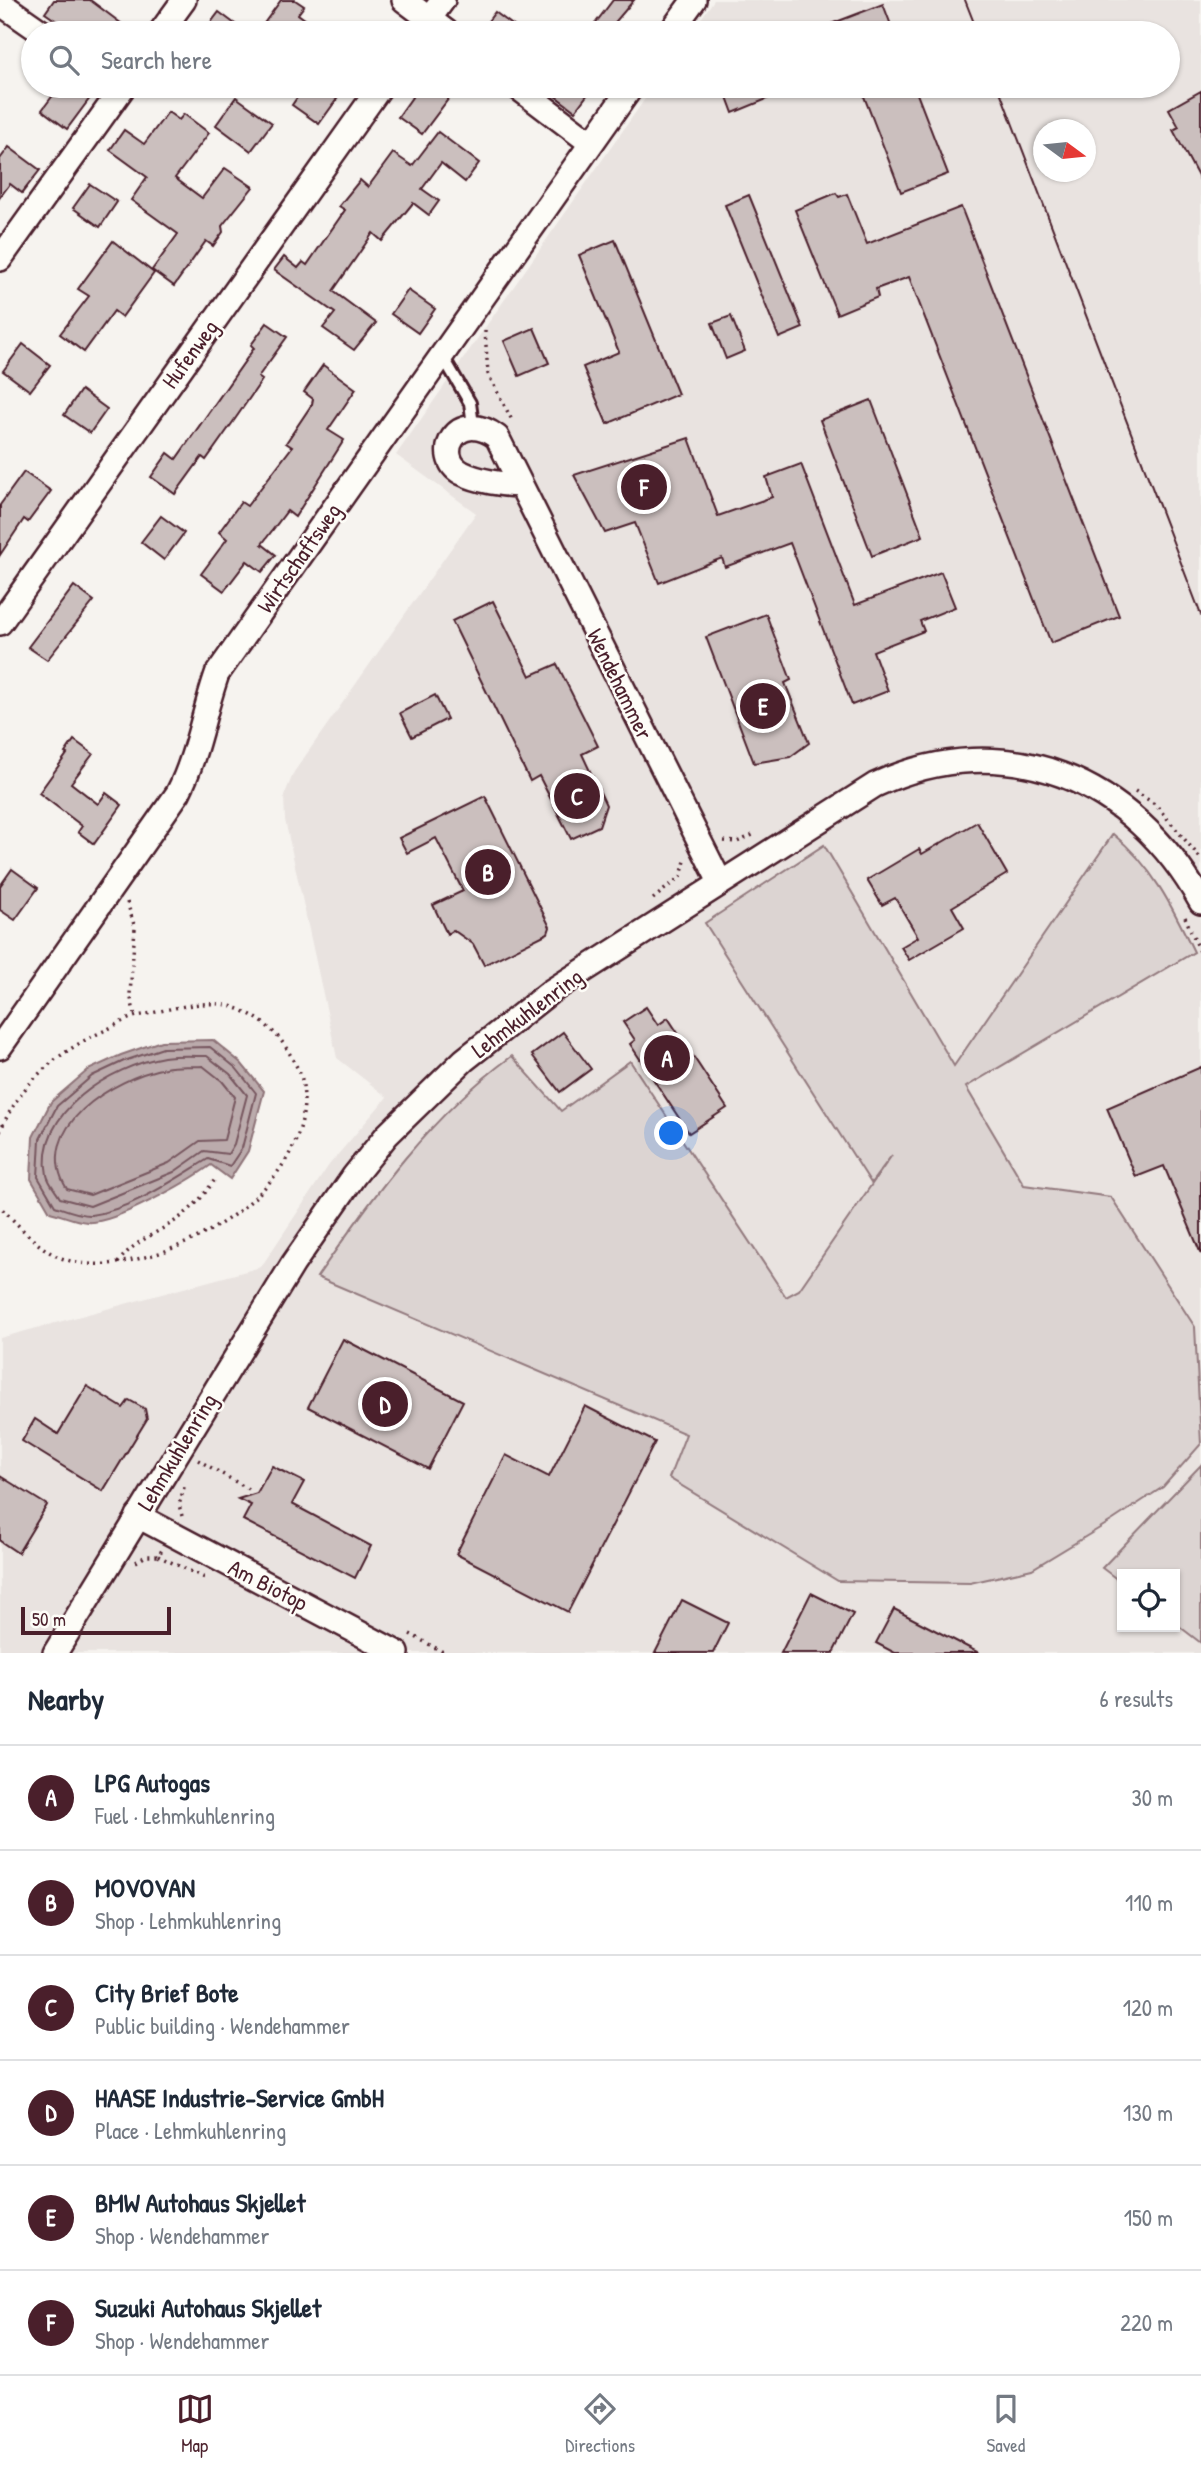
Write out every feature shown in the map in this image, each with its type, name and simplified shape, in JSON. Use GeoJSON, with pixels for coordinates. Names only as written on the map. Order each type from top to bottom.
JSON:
{"type":"FeatureCollection","features":[{"type":"Feature","properties":{"kind":"street"},"geometry":{"type":"LineString","coordinates":[[169,21],[184,0]]}},
{"type":"Feature","properties":{"kind":"street"},"geometry":{"type":"LineString","coordinates":[[404,0],[420,21]]}},
{"type":"Feature","properties":{"kind":"street"},"geometry":{"type":"LineString","coordinates":[[428,21],[443,0]]}},
{"type":"Feature","properties":{"kind":"street"},"geometry":{"type":"LineString","coordinates":[[679,21],[694,0]]}},
{"type":"Feature","properties":{"kind":"street"},"geometry":{"type":"LineString","coordinates":[[0,3],[26,21]]}},
{"type":"Feature","properties":{"kind":"street"},"geometry":{"type":"LineString","coordinates":[[0,259],[112,98]]}},
{"type":"Feature","properties":{"kind":"street","name":"Hufenweg"},"geometry":{"type":"LineString","coordinates":[[0,623],[372,98]]}},
{"type":"Feature","properties":{"kind":"street"},"geometry":{"type":"LineString","coordinates":[[532,98],[591,143]]}},
{"type":"Feature","properties":{"kind":"street","name":"Wirtschaftsweg"},"geometry":{"type":"LineString","coordinates":[[0,1047],[178,793],[193,764],[201,720],[217,674],[623,98]]}},
{"type":"Feature","properties":{"kind":"street"},"geometry":{"type":"LineString","coordinates":[[473,425],[461,428],[453,436],[449,449],[452,463],[461,473],[521,485]]}},
{"type":"Feature","properties":{"kind":"street","name":"Wendehammer"},"geometry":{"type":"LineString","coordinates":[[473,425],[497,437],[720,882]]}},
{"type":"Feature","properties":{"kind":"street","name":"Lehmkuhlenring"},"geometry":{"type":"LineString","coordinates":[[55,1653],[293,1264],[354,1175],[387,1135],[456,1067],[522,1013],[720,882],[836,807],[898,775],[959,761],[988,760],[1067,775],[1114,801],[1154,834],[1175,859],[1190,904]]}},
{"type":"Feature","properties":{"kind":"street","name":"Am Biotop"},"geometry":{"type":"LineString","coordinates":[[138,1517],[397,1653]]}},
{"type":"Feature","properties":{"kind":"lane"},"geometry":{"type":"LineString","coordinates":[[442,355],[470,403],[473,425]]}},
{"type":"Feature","properties":{"kind":"path"},"geometry":{"type":"LineString","coordinates":[[114,886],[130,905],[135,928],[130,994],[135,1016]]}},
{"type":"Feature","properties":{"kind":"path"},"geometry":{"type":"LineString","coordinates":[[1190,904],[1201,954]]}},
{"type":"Feature","properties":{"kind":"path"},"geometry":{"type":"LineString","coordinates":[[0,1132],[9,1108],[41,1070],[82,1040],[135,1016],[223,1004],[251,1013],[283,1041],[302,1078],[303,1110],[287,1158],[275,1176],[239,1213],[181,1248],[118,1263],[89,1266],[58,1257],[31,1237],[0,1208]]}},
{"type":"Feature","properties":{"kind":"path"},"geometry":{"type":"LineString","coordinates":[[118,1263],[127,1249],[176,1220],[200,1201],[216,1178]]}},
{"type":"Feature","properties":{"kind":"path"},"geometry":{"type":"LineString","coordinates":[[193,1468],[205,1449]]}},
{"type":"Feature","properties":{"kind":"path"},"geometry":{"type":"LineString","coordinates":[[198,1460],[248,1489]]}},
{"type":"Feature","properties":{"kind":"path"},"geometry":{"type":"LineString","coordinates":[[129,1572],[146,1556],[158,1556],[182,1515],[179,1505],[189,1476]]}},
{"type":"Feature","properties":{"kind":"shaded area"},"geometry":{"type":"Polygon","coordinates":[[[714,0],[1201,0],[1201,1653],[0,1653],[0,1338],[261,1267],[329,1165],[387,1097],[337,1058],[285,820],[284,796],[294,772],[476,513],[396,455],[646,98],[1180,98],[1180,21],[699,21],[714,0]]]}},
{"type":"Feature","properties":{"kind":"shaded area"},"geometry":{"type":"Polygon","coordinates":[[[1113,834],[1150,873],[1194,952],[966,1087],[1024,1185],[1111,1197],[1195,1327],[1201,1444],[1163,1487],[1032,1569],[970,1583],[838,1581],[669,1478],[686,1434],[317,1277],[382,1187],[429,1130],[483,1079],[512,1056],[561,1111],[630,1061],[786,1297],[799,1290],[892,1155],[871,1183],[705,923],[824,845],[954,1066],[1113,834]]]}},
{"type":"Feature","properties":{"kind":"shaded area"},"geometry":{"type":"Polygon","coordinates":[[[1201,1465],[1201,1643],[1180,1627],[1180,1569],[1117,1569],[1117,1579],[1102,1568],[1201,1465]]]}},
{"type":"Feature","properties":{"kind":"water"},"geometry":{"type":"Polygon","coordinates":[[[213,1040],[241,1063],[264,1091],[248,1151],[230,1179],[211,1165],[132,1210],[99,1221],[87,1222],[50,1212],[31,1179],[33,1137],[51,1102],[88,1070],[121,1055],[161,1041],[213,1040]]]}},
{"type":"Feature","properties":{"kind":"building"},"geometry":{"type":"Polygon","coordinates":[[[54,0],[90,0],[118,21],[57,21],[45,13],[54,0]]]}},
{"type":"Feature","properties":{"kind":"building"},"geometry":{"type":"Polygon","coordinates":[[[281,0],[295,0],[304,6],[298,14],[308,21],[266,21],[281,0]]]}},
{"type":"Feature","properties":{"kind":"building"},"geometry":{"type":"Polygon","coordinates":[[[613,0],[634,0],[616,21],[597,21],[613,0]]]}},
{"type":"Feature","properties":{"kind":"building"},"geometry":{"type":"Polygon","coordinates":[[[883,4],[889,21],[839,21],[883,4]]]}},
{"type":"Feature","properties":{"kind":"building"},"geometry":{"type":"Polygon","coordinates":[[[219,12],[231,21],[212,21],[219,12]]]}},
{"type":"Feature","properties":{"kind":"building"},"geometry":{"type":"Polygon","coordinates":[[[495,12],[507,21],[488,21],[495,12]]]}},
{"type":"Feature","properties":{"kind":"building"},"geometry":{"type":"Polygon","coordinates":[[[1201,91],[1201,182],[1173,130],[1179,127],[1169,109],[1201,91]]]}},
{"type":"Feature","properties":{"kind":"building"},"geometry":{"type":"Polygon","coordinates":[[[51,98],[90,98],[67,129],[42,110],[51,98]]]}},
{"type":"Feature","properties":{"kind":"building"},"geometry":{"type":"Polygon","coordinates":[[[235,98],[272,123],[251,151],[216,125],[235,98]]]}},
{"type":"Feature","properties":{"kind":"building"},"geometry":{"type":"Polygon","coordinates":[[[297,98],[337,99],[319,124],[292,105],[297,98]]]}},
{"type":"Feature","properties":{"kind":"building"},"geometry":{"type":"Polygon","coordinates":[[[411,98],[449,98],[422,134],[398,117],[411,98]]]}},
{"type":"Feature","properties":{"kind":"building"},"geometry":{"type":"Polygon","coordinates":[[[558,98],[585,98],[575,111],[558,98]]]}},
{"type":"Feature","properties":{"kind":"building"},"geometry":{"type":"Polygon","coordinates":[[[727,98],[769,98],[733,113],[727,98]]]}},
{"type":"Feature","properties":{"kind":"building"},"geometry":{"type":"Polygon","coordinates":[[[865,98],[919,98],[948,174],[901,192],[865,98]]]}},
{"type":"Feature","properties":{"kind":"building"},"geometry":{"type":"Polygon","coordinates":[[[168,112],[179,120],[184,114],[209,133],[175,178],[202,198],[225,168],[253,187],[222,226],[223,232],[213,246],[206,241],[174,286],[152,270],[178,234],[131,200],[147,177],[110,150],[124,130],[144,144],[168,112]]]}},
{"type":"Feature","properties":{"kind":"building"},"geometry":{"type":"Polygon","coordinates":[[[438,132],[479,163],[465,182],[441,163],[422,189],[439,201],[429,215],[413,203],[382,241],[373,233],[333,291],[376,323],[354,350],[323,328],[335,313],[274,270],[284,257],[298,268],[303,262],[307,265],[345,210],[339,206],[360,180],[368,187],[393,153],[412,166],[438,132]]]}},
{"type":"Feature","properties":{"kind":"building"},"geometry":{"type":"Polygon","coordinates":[[[9,147],[40,170],[22,193],[10,184],[0,197],[0,159],[9,147]]]}},
{"type":"Feature","properties":{"kind":"building"},"geometry":{"type":"Polygon","coordinates":[[[90,184],[117,202],[100,227],[73,208],[90,184]]]}},
{"type":"Feature","properties":{"kind":"building"},"geometry":{"type":"Polygon","coordinates":[[[836,193],[839,197],[847,194],[867,244],[961,207],[1119,616],[1051,643],[909,277],[876,289],[878,297],[837,314],[795,210],[836,193]]]}},
{"type":"Feature","properties":{"kind":"building"},"geometry":{"type":"Polygon","coordinates":[[[749,195],[803,328],[779,338],[725,205],[749,195]]]}},
{"type":"Feature","properties":{"kind":"building"},"geometry":{"type":"Polygon","coordinates":[[[615,240],[678,394],[607,424],[583,367],[619,352],[579,255],[615,240]]]}},
{"type":"Feature","properties":{"kind":"building"},"geometry":{"type":"Polygon","coordinates":[[[113,241],[154,273],[122,317],[114,311],[84,352],[60,334],[89,296],[78,289],[113,241]]]}},
{"type":"Feature","properties":{"kind":"building"},"geometry":{"type":"Polygon","coordinates":[[[408,290],[435,309],[418,333],[391,314],[408,290]]]}},
{"type":"Feature","properties":{"kind":"building"},"geometry":{"type":"Polygon","coordinates":[[[731,316],[745,351],[726,359],[712,323],[731,316]]]}},
{"type":"Feature","properties":{"kind":"building"},"geometry":{"type":"Polygon","coordinates":[[[267,323],[287,337],[258,377],[262,380],[206,460],[202,457],[175,494],[151,477],[168,453],[176,459],[254,348],[251,345],[267,323]]]}},
{"type":"Feature","properties":{"kind":"building"},"geometry":{"type":"Polygon","coordinates":[[[534,328],[549,363],[519,376],[504,341],[534,328]]]}},
{"type":"Feature","properties":{"kind":"building"},"geometry":{"type":"Polygon","coordinates":[[[23,344],[50,365],[30,391],[3,371],[23,344]]]}},
{"type":"Feature","properties":{"kind":"building"},"geometry":{"type":"Polygon","coordinates":[[[323,365],[356,389],[328,430],[344,440],[295,517],[287,511],[262,544],[276,555],[262,572],[247,561],[224,591],[201,574],[227,539],[219,532],[241,502],[247,506],[292,447],[286,443],[312,404],[313,399],[304,392],[323,365]]]}},
{"type":"Feature","properties":{"kind":"building"},"geometry":{"type":"Polygon","coordinates":[[[81,390],[107,409],[90,433],[64,415],[81,390]]]}},
{"type":"Feature","properties":{"kind":"building"},"geometry":{"type":"Polygon","coordinates":[[[871,400],[923,536],[872,556],[820,420],[871,400]]]}},
{"type":"Feature","properties":{"kind":"building"},"geometry":{"type":"Polygon","coordinates":[[[689,438],[718,516],[772,497],[766,477],[801,464],[855,605],[941,572],[955,607],[920,621],[924,631],[873,651],[888,691],[852,705],[790,543],[725,567],[722,558],[659,583],[635,523],[605,533],[574,475],[689,438]]]}},
{"type":"Feature","properties":{"kind":"building"},"geometry":{"type":"Polygon","coordinates":[[[24,472],[51,491],[28,522],[24,519],[0,555],[0,505],[24,472]]]}},
{"type":"Feature","properties":{"kind":"building"},"geometry":{"type":"Polygon","coordinates":[[[161,516],[184,533],[164,560],[141,542],[161,516]]]}},
{"type":"Feature","properties":{"kind":"building"},"geometry":{"type":"Polygon","coordinates":[[[74,586],[94,601],[47,660],[28,647],[74,586]]]}},
{"type":"Feature","properties":{"kind":"building"},"geometry":{"type":"Polygon","coordinates":[[[493,601],[530,676],[557,664],[598,746],[582,754],[606,805],[599,826],[571,839],[539,776],[530,781],[452,621],[493,601]]]}},
{"type":"Feature","properties":{"kind":"building"},"geometry":{"type":"Polygon","coordinates":[[[766,614],[791,680],[785,683],[809,743],[790,757],[754,763],[706,637],[766,614]]]}},
{"type":"Feature","properties":{"kind":"building"},"geometry":{"type":"Polygon","coordinates":[[[435,695],[447,719],[412,737],[400,713],[435,695]]]}},
{"type":"Feature","properties":{"kind":"building"},"geometry":{"type":"Polygon","coordinates":[[[74,740],[93,754],[71,783],[98,804],[106,793],[122,805],[94,844],[78,832],[82,826],[39,793],[74,740]]]}},
{"type":"Feature","properties":{"kind":"building"},"geometry":{"type":"Polygon","coordinates":[[[485,796],[550,927],[548,933],[484,965],[473,944],[453,930],[447,934],[433,905],[463,891],[436,838],[407,853],[399,838],[485,796]]]}},
{"type":"Feature","properties":{"kind":"building"},"geometry":{"type":"Polygon","coordinates":[[[977,822],[1007,874],[952,907],[964,928],[909,960],[901,947],[918,937],[895,898],[882,905],[867,880],[919,849],[922,854],[977,822]]]}},
{"type":"Feature","properties":{"kind":"building"},"geometry":{"type":"Polygon","coordinates":[[[12,869],[38,888],[15,920],[0,910],[0,886],[12,869]]]}},
{"type":"Feature","properties":{"kind":"building"},"geometry":{"type":"Polygon","coordinates":[[[646,1007],[658,1025],[668,1018],[727,1108],[689,1133],[630,1044],[635,1040],[623,1022],[646,1007]]]}},
{"type":"Feature","properties":{"kind":"building"},"geometry":{"type":"Polygon","coordinates":[[[563,1032],[591,1069],[560,1092],[532,1055],[563,1032]]]}},
{"type":"Feature","properties":{"kind":"building"},"geometry":{"type":"Polygon","coordinates":[[[1201,1067],[1201,1254],[1164,1166],[1136,1177],[1107,1108],[1201,1067]]]}},
{"type":"Feature","properties":{"kind":"building"},"geometry":{"type":"Polygon","coordinates":[[[343,1339],[463,1401],[428,1469],[308,1407],[343,1339]]]}},
{"type":"Feature","properties":{"kind":"building"},"geometry":{"type":"Polygon","coordinates":[[[87,1386],[123,1408],[129,1400],[145,1409],[147,1419],[103,1491],[22,1441],[35,1419],[58,1434],[87,1386]]]}},
{"type":"Feature","properties":{"kind":"building"},"geometry":{"type":"Polygon","coordinates":[[[585,1406],[655,1442],[568,1612],[456,1554],[506,1455],[549,1477],[585,1406]]]}},
{"type":"Feature","properties":{"kind":"building"},"geometry":{"type":"Polygon","coordinates":[[[272,1466],[304,1482],[292,1504],[371,1546],[355,1578],[243,1520],[251,1505],[238,1499],[257,1493],[272,1466]]]}},
{"type":"Feature","properties":{"kind":"building"},"geometry":{"type":"Polygon","coordinates":[[[0,1476],[47,1505],[18,1553],[0,1541],[0,1476]]]}},
{"type":"Feature","properties":{"kind":"building"},"geometry":{"type":"Polygon","coordinates":[[[811,1593],[853,1614],[833,1653],[781,1653],[811,1593]]]}},
{"type":"Feature","properties":{"kind":"building"},"geometry":{"type":"Polygon","coordinates":[[[682,1600],[728,1623],[713,1653],[655,1653],[682,1600]]]}},
{"type":"Feature","properties":{"kind":"building"},"geometry":{"type":"Polygon","coordinates":[[[894,1609],[979,1653],[895,1653],[876,1643],[894,1609]]]}},
{"type":"Feature","properties":{"kind":"tram line"},"geometry":{"type":"LineString","coordinates":[[965,0],[973,21]]}},
{"type":"Feature","properties":{"kind":"tram line"},"geometry":{"type":"LineString","coordinates":[[1003,98],[1201,615]]}},
{"type":"Feature","properties":{"kind":"place","name":"Suzuki Autohaus Skjellet"},"geometry":{"type":"Point","coordinates":[644,487]}},
{"type":"Feature","properties":{"kind":"place","name":"BMW Autohaus Skjellet"},"geometry":{"type":"Point","coordinates":[763,706]}},
{"type":"Feature","properties":{"kind":"place","name":"City Brief Bote"},"geometry":{"type":"Point","coordinates":[577,796]}},
{"type":"Feature","properties":{"kind":"place","name":"MOVOVAN"},"geometry":{"type":"Point","coordinates":[488,872]}},
{"type":"Feature","properties":{"kind":"place","name":"LPG Autogas"},"geometry":{"type":"Point","coordinates":[667,1058]}},
{"type":"Feature","properties":{"kind":"place","name":"HAASE Industrie-Service GmbH"},"geometry":{"type":"Point","coordinates":[385,1404]}}]}
